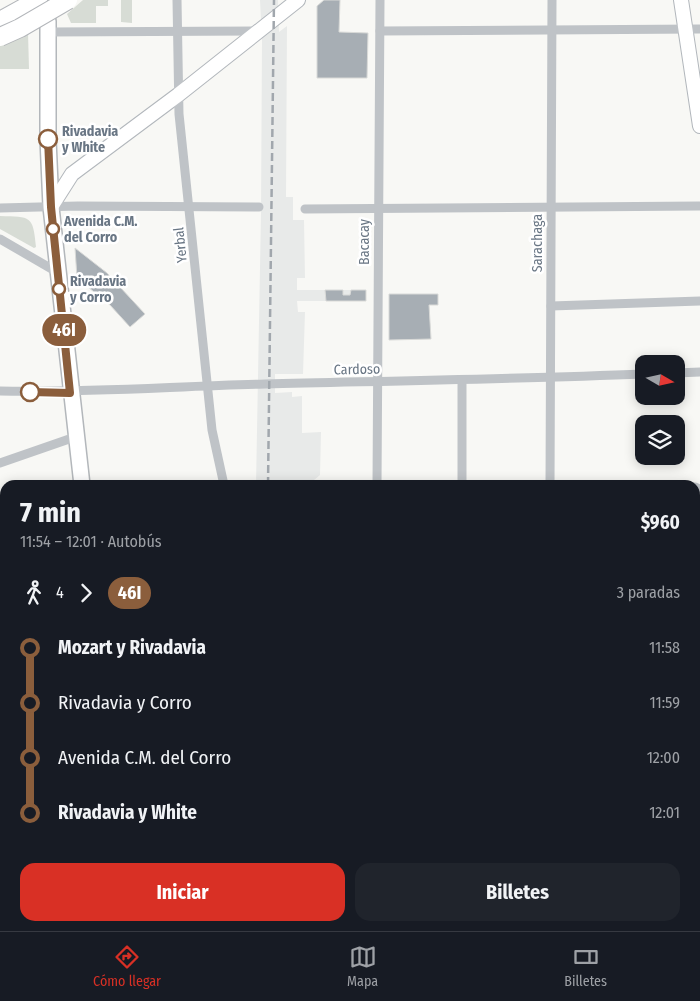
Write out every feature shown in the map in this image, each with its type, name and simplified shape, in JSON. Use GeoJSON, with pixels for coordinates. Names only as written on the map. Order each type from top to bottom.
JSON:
{"type":"FeatureCollection","features":[{"type":"Feature","properties":{"kind":"highway"},"geometry":{"type":"LineString","coordinates":[[0,21],[38,0]]}},
{"type":"Feature","properties":{"kind":"highway"},"geometry":{"type":"LineString","coordinates":[[0,37],[20,28],[68,0]]}},
{"type":"Feature","properties":{"kind":"main road"},"geometry":{"type":"LineString","coordinates":[[48,26],[48,139],[51,207],[70,393],[81,480]]}},
{"type":"Feature","properties":{"kind":"street","name":"Yerbal"},"geometry":{"type":"LineString","coordinates":[[177,0],[178,95],[212,430],[223,480]]}},
{"type":"Feature","properties":{"kind":"street"},"geometry":{"type":"LineString","coordinates":[[51,207],[72,174],[178,95],[298,0]]}},
{"type":"Feature","properties":{"kind":"street","name":"Bacacay"},"geometry":{"type":"LineString","coordinates":[[377,480],[380,0]]}},
{"type":"Feature","properties":{"kind":"street","name":"Sarachaga"},"geometry":{"type":"LineString","coordinates":[[550,480],[552,0]]}},
{"type":"Feature","properties":{"kind":"street"},"geometry":{"type":"LineString","coordinates":[[681,0],[700,126]]}},
{"type":"Feature","properties":{"kind":"street"},"geometry":{"type":"LineString","coordinates":[[48,26],[177,31],[257,31]]}},
{"type":"Feature","properties":{"kind":"street"},"geometry":{"type":"LineString","coordinates":[[380,31],[700,29]]}},
{"type":"Feature","properties":{"kind":"street"},"geometry":{"type":"LineString","coordinates":[[305,208],[700,206]]}},
{"type":"Feature","properties":{"kind":"street"},"geometry":{"type":"LineString","coordinates":[[0,208],[259,207]]}},
{"type":"Feature","properties":{"kind":"street"},"geometry":{"type":"LineString","coordinates":[[0,238],[58,272]]}},
{"type":"Feature","properties":{"kind":"street"},"geometry":{"type":"LineString","coordinates":[[551,306],[700,301]]}},
{"type":"Feature","properties":{"kind":"street"},"geometry":{"type":"LineString","coordinates":[[685,373],[700,372]]}},
{"type":"Feature","properties":{"kind":"street","name":"Cardoso"},"geometry":{"type":"LineString","coordinates":[[0,391],[70,393],[635,374]]}},
{"type":"Feature","properties":{"kind":"street"},"geometry":{"type":"LineString","coordinates":[[462,380],[462,480]]}},
{"type":"Feature","properties":{"kind":"street"},"geometry":{"type":"LineString","coordinates":[[0,463],[75,437]]}},
{"type":"Feature","properties":{"kind":"shaded area"},"geometry":{"type":"Polygon","coordinates":[[[83,0],[108,0],[108,6],[96,6],[96,23],[71,23],[67,14],[83,0]]]}},
{"type":"Feature","properties":{"kind":"shaded area"},"geometry":{"type":"Polygon","coordinates":[[[121,0],[132,0],[132,23],[121,22],[121,0]]]}},
{"type":"Feature","properties":{"kind":"shaded area"},"geometry":{"type":"Polygon","coordinates":[[[260,0],[278,0],[279,32],[287,26],[286,197],[293,197],[293,220],[304,220],[305,278],[297,278],[297,290],[366,290],[366,301],[297,301],[298,312],[305,312],[303,374],[275,374],[275,393],[292,392],[292,397],[302,396],[302,433],[321,432],[320,475],[314,480],[256,480],[262,40],[260,0]]]}},
{"type":"Feature","properties":{"kind":"shaded area"},"geometry":{"type":"Polygon","coordinates":[[[28,32],[29,69],[0,69],[0,46],[28,32]]]}},
{"type":"Feature","properties":{"kind":"shaded area"},"geometry":{"type":"Polygon","coordinates":[[[0,216],[18,217],[28,220],[33,229],[36,247],[34,248],[0,229],[0,216]]]}},
{"type":"Feature","properties":{"kind":"building"},"geometry":{"type":"Polygon","coordinates":[[[324,0],[340,0],[339,32],[368,33],[367,78],[317,78],[317,6],[324,0]]]}},
{"type":"Feature","properties":{"kind":"building"},"geometry":{"type":"Polygon","coordinates":[[[75,248],[107,273],[145,314],[130,327],[110,305],[77,278],[75,248]]]}},
{"type":"Feature","properties":{"kind":"building"},"geometry":{"type":"Polygon","coordinates":[[[325,290],[343,290],[343,295],[350,295],[351,290],[366,290],[366,301],[326,301],[325,290]]]}},
{"type":"Feature","properties":{"kind":"building"},"geometry":{"type":"Polygon","coordinates":[[[389,294],[438,294],[438,305],[429,305],[431,339],[389,340],[389,294]]]}},
{"type":"Feature","properties":{"kind":"railway"},"geometry":{"type":"LineString","coordinates":[[268,480],[274,0]]}},
{"type":"Feature","properties":{"kind":"bus line","name":"46I"},"geometry":{"type":"LineString","coordinates":[[30,392],[70,393],[51,207],[48,139]]}},
{"type":"Feature","properties":{"kind":"place","name":"Rivadavia y White"},"geometry":{"type":"Point","coordinates":[48,139]}},
{"type":"Feature","properties":{"kind":"place","name":"Avenida C.M. del Corro"},"geometry":{"type":"Point","coordinates":[53,229]}},
{"type":"Feature","properties":{"kind":"place","name":"Rivadavia y Corro"},"geometry":{"type":"Point","coordinates":[59,289]}}]}
